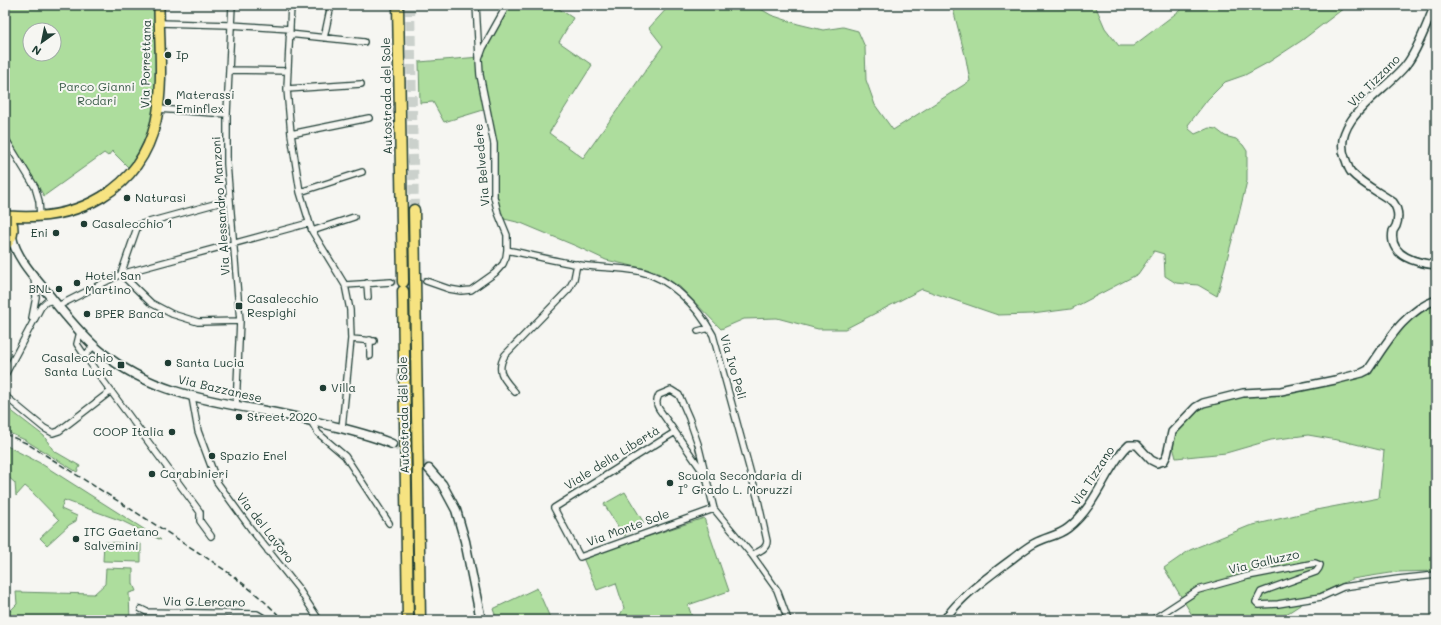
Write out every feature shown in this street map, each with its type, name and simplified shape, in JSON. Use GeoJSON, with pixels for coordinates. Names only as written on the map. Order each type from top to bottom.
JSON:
{"type":"FeatureCollection","features":[{"type":"Feature","properties":{"kind":"highway","name":"Autostrada del Sole"},"geometry":{"type":"LineString","coordinates":[[398,5],[408,620]]}},
{"type":"Feature","properties":{"kind":"highway","name":"Autostrada del Sole"},"geometry":{"type":"LineString","coordinates":[[414,210],[420,620]]}},
{"type":"Feature","properties":{"kind":"main road","name":"Via Porrettana"},"geometry":{"type":"LineString","coordinates":[[7,214],[30,217],[40,216],[67,212],[88,205],[108,194],[132,169],[147,146],[158,109],[160,86],[159,5]]}},
{"type":"Feature","properties":{"kind":"main road"},"geometry":{"type":"LineString","coordinates":[[7,214],[12,221],[12,235]]}},
{"type":"Feature","properties":{"kind":"main road"},"geometry":{"type":"LineString","coordinates":[[5,246],[22,223],[30,217]]}},
{"type":"Feature","properties":{"kind":"main road","name":"Via Bazzanese"},"geometry":{"type":"LineString","coordinates":[[12,235],[13,245],[20,257],[80,332],[113,360],[140,377],[165,388],[192,397],[342,428],[368,435],[392,444]]}},
{"type":"Feature","properties":{"kind":"main road","name":"Via Bazzanese"},"geometry":{"type":"LineString","coordinates":[[5,250],[20,257]]}},
{"type":"Feature","properties":{"kind":"main road"},"geometry":{"type":"LineString","coordinates":[[429,469],[442,484],[456,510],[465,541],[480,620]]}},
{"type":"Feature","properties":{"kind":"street","name":"Via Alessandro Manzoni"},"geometry":{"type":"LineString","coordinates":[[232,5],[227,114],[227,164],[240,321],[236,406]]}},
{"type":"Feature","properties":{"kind":"street"},"geometry":{"type":"LineString","coordinates":[[291,5],[287,89],[291,134],[300,192],[312,231],[345,285],[350,310],[351,339],[342,428]]}},
{"type":"Feature","properties":{"kind":"street"},"geometry":{"type":"LineString","coordinates":[[324,38],[331,5]]}},
{"type":"Feature","properties":{"kind":"street"},"geometry":{"type":"LineString","coordinates":[[476,5],[479,59]]}},
{"type":"Feature","properties":{"kind":"street","name":"Via Belvedere"},"geometry":{"type":"LineString","coordinates":[[426,281],[461,292],[472,290],[490,278],[503,264],[507,250],[506,235],[494,197],[494,144],[480,75],[479,59],[483,48],[507,5]]}},
{"type":"Feature","properties":{"kind":"street","name":"Via Tizzano"},"geometry":{"type":"LineString","coordinates":[[1435,5],[1414,54],[1407,64],[1354,116],[1344,131],[1342,151],[1352,173],[1364,184],[1393,202],[1396,207],[1397,221],[1393,231],[1393,241],[1398,252],[1414,261],[1436,265]]}},
{"type":"Feature","properties":{"kind":"street"},"geometry":{"type":"LineString","coordinates":[[159,23],[230,25],[364,42]]}},
{"type":"Feature","properties":{"kind":"street"},"geometry":{"type":"LineString","coordinates":[[230,70],[288,71]]}},
{"type":"Feature","properties":{"kind":"street"},"geometry":{"type":"LineString","coordinates":[[287,89],[360,84]]}},
{"type":"Feature","properties":{"kind":"street"},"geometry":{"type":"LineString","coordinates":[[158,109],[227,114]]}},
{"type":"Feature","properties":{"kind":"street"},"geometry":{"type":"LineString","coordinates":[[291,134],[369,118]]}},
{"type":"Feature","properties":{"kind":"street"},"geometry":{"type":"LineString","coordinates":[[5,138],[35,188],[39,201],[40,216]]}},
{"type":"Feature","properties":{"kind":"street"},"geometry":{"type":"LineString","coordinates":[[300,192],[362,172]]}},
{"type":"Feature","properties":{"kind":"street"},"geometry":{"type":"LineString","coordinates":[[121,274],[138,225],[229,200]]}},
{"type":"Feature","properties":{"kind":"street"},"geometry":{"type":"LineString","coordinates":[[312,231],[354,217]]}},
{"type":"Feature","properties":{"kind":"street"},"geometry":{"type":"LineString","coordinates":[[5,375],[31,324],[41,307],[46,302],[56,303],[121,274],[309,223]]}},
{"type":"Feature","properties":{"kind":"street","name":"Via Ivo Peli"},"geometry":{"type":"LineString","coordinates":[[507,250],[577,264],[638,271],[655,276],[670,286],[699,314],[713,335],[758,500],[767,545],[752,555]]}},
{"type":"Feature","properties":{"kind":"street"},"geometry":{"type":"LineString","coordinates":[[515,392],[500,371],[501,362],[505,355],[569,289],[574,279],[577,264]]}},
{"type":"Feature","properties":{"kind":"street"},"geometry":{"type":"LineString","coordinates":[[121,274],[151,303],[172,314],[198,322],[240,321]]}},
{"type":"Feature","properties":{"kind":"street"},"geometry":{"type":"LineString","coordinates":[[31,324],[36,297],[34,275]]}},
{"type":"Feature","properties":{"kind":"street"},"geometry":{"type":"LineString","coordinates":[[345,285],[391,282]]}},
{"type":"Feature","properties":{"kind":"street"},"geometry":{"type":"LineString","coordinates":[[367,283],[368,297]]}},
{"type":"Feature","properties":{"kind":"street","name":"Via Tizzano"},"geometry":{"type":"LineString","coordinates":[[944,620],[962,599],[992,573],[1033,543],[1048,536],[1057,535],[1068,528],[1092,501],[1118,457],[1129,445],[1137,445],[1151,460],[1158,463],[1164,460],[1167,455],[1172,432],[1196,407],[1203,403],[1243,393],[1281,391],[1362,374],[1368,370],[1391,336],[1405,319],[1427,303],[1436,300]]}},
{"type":"Feature","properties":{"kind":"street"},"geometry":{"type":"LineString","coordinates":[[698,331],[709,328]]}},
{"type":"Feature","properties":{"kind":"street"},"geometry":{"type":"LineString","coordinates":[[80,332],[77,344],[200,512],[200,521],[212,536]]}},
{"type":"Feature","properties":{"kind":"street"},"geometry":{"type":"LineString","coordinates":[[351,339],[372,341],[370,356]]}},
{"type":"Feature","properties":{"kind":"street"},"geometry":{"type":"LineString","coordinates":[[85,356],[94,345]]}},
{"type":"Feature","properties":{"kind":"street","name":"Viale della Libertà"},"geometry":{"type":"LineString","coordinates":[[554,508],[675,432],[656,404],[658,395],[671,390],[679,396],[689,418],[698,444],[714,509],[752,555],[777,590],[788,620]]}},
{"type":"Feature","properties":{"kind":"street"},"geometry":{"type":"LineString","coordinates":[[5,396],[44,428],[53,433],[61,430],[111,391]]}},
{"type":"Feature","properties":{"kind":"street","name":"Via del Lavoro"},"geometry":{"type":"LineString","coordinates":[[192,397],[198,431],[217,482],[242,518],[298,588],[319,620]]}},
{"type":"Feature","properties":{"kind":"street"},"geometry":{"type":"LineString","coordinates":[[311,421],[315,430],[345,456],[389,523]]}},
{"type":"Feature","properties":{"kind":"street"},"geometry":{"type":"LineString","coordinates":[[675,432],[705,475]]}},
{"type":"Feature","properties":{"kind":"street","name":"Via Monte Sole"},"geometry":{"type":"LineString","coordinates":[[554,508],[580,557],[714,509]]}},
{"type":"Feature","properties":{"kind":"street"},"geometry":{"type":"LineString","coordinates":[[268,551],[279,542]]}},
{"type":"Feature","properties":{"kind":"street","name":"Via Galluzzo"},"geometry":{"type":"LineString","coordinates":[[1152,620],[1198,590],[1248,576],[1307,564],[1315,563],[1320,565],[1316,572],[1261,592],[1256,602],[1259,605],[1278,604],[1321,597],[1343,588],[1398,579],[1436,575]]}},
{"type":"Feature","properties":{"kind":"street","name":"Via G.Lercaro"},"geometry":{"type":"LineString","coordinates":[[141,609],[148,612],[257,614],[267,620]]}},
{"type":"Feature","properties":{"kind":"green space","name":"Parco Gianni Rodari"},"geometry":{"type":"Polygon","coordinates":[[[5,5],[155,5],[157,60],[153,115],[146,136],[129,168],[112,151],[108,156],[104,153],[44,196],[10,140],[5,140],[5,5]]]}},
{"type":"Feature","properties":{"kind":"green space"},"geometry":{"type":"Polygon","coordinates":[[[508,5],[553,5],[573,18],[559,42],[592,65],[549,133],[583,158],[663,46],[649,28],[670,5],[754,5],[771,15],[798,24],[823,30],[843,27],[858,31],[865,47],[866,80],[875,105],[893,130],[970,81],[952,5],[1095,5],[1105,28],[1119,46],[1133,46],[1187,5],[1348,5],[1301,41],[1269,62],[1245,75],[1225,82],[1208,99],[1188,125],[1189,129],[1195,134],[1209,128],[1216,129],[1225,136],[1236,139],[1247,151],[1247,181],[1217,296],[1198,285],[1176,283],[1165,276],[1164,254],[1154,251],[1138,274],[1071,309],[1032,314],[998,315],[922,289],[845,329],[818,329],[777,318],[744,319],[721,329],[680,287],[655,271],[606,260],[521,223],[500,218],[494,198],[496,143],[490,108],[444,122],[433,102],[420,103],[419,62],[480,57],[508,5]]]}},
{"type":"Feature","properties":{"kind":"green space"},"geometry":{"type":"Polygon","coordinates":[[[1436,299],[1436,571],[1397,572],[1352,579],[1314,596],[1277,620],[1195,620],[1164,568],[1190,550],[1249,526],[1321,509],[1379,498],[1384,451],[1343,441],[1308,435],[1271,440],[1226,453],[1176,458],[1172,443],[1179,425],[1204,404],[1365,372],[1400,324],[1436,299]]]}},
{"type":"Feature","properties":{"kind":"green space"},"geometry":{"type":"Polygon","coordinates":[[[5,406],[44,436],[54,451],[80,466],[77,472],[25,440],[5,431],[5,406]]]}},
{"type":"Feature","properties":{"kind":"green space"},"geometry":{"type":"Polygon","coordinates":[[[5,445],[40,463],[161,540],[122,521],[64,500],[61,509],[77,516],[76,521],[69,525],[47,545],[40,538],[59,520],[25,486],[16,496],[15,483],[5,474],[5,445]]]}},
{"type":"Feature","properties":{"kind":"green space"},"geometry":{"type":"Polygon","coordinates":[[[625,492],[644,523],[624,536],[604,504],[625,492]]]}},
{"type":"Feature","properties":{"kind":"green space"},"geometry":{"type":"Polygon","coordinates":[[[704,518],[729,591],[688,605],[693,620],[622,620],[620,615],[624,608],[616,583],[597,590],[583,558],[704,518]]]}},
{"type":"Feature","properties":{"kind":"green space"},"geometry":{"type":"Polygon","coordinates":[[[104,542],[141,544],[141,562],[103,561],[104,542]]]}},
{"type":"Feature","properties":{"kind":"green space"},"geometry":{"type":"Polygon","coordinates":[[[106,568],[133,569],[133,584],[136,591],[129,593],[130,620],[8,620],[7,614],[17,604],[16,592],[94,594],[105,584],[106,568]]]}},
{"type":"Feature","properties":{"kind":"green space"},"geometry":{"type":"Polygon","coordinates":[[[537,588],[551,620],[497,620],[493,609],[537,588]]]}},
{"type":"Feature","properties":{"kind":"tunnel"},"geometry":{"type":"LineString","coordinates":[[410,5],[414,210]]}},
{"type":"Feature","properties":{"kind":"tunnel"},"geometry":{"type":"LineString","coordinates":[[391,282],[426,281]]}},
{"type":"Feature","properties":{"kind":"tunnel"},"geometry":{"type":"LineString","coordinates":[[392,444],[410,454],[429,469]]}},
{"type":"Feature","properties":{"kind":"railway"},"geometry":{"type":"LineString","coordinates":[[5,434],[26,443],[202,555],[245,585],[283,620]]}},
{"type":"Feature","properties":{"kind":"place","name":"Ip"},"geometry":{"type":"Point","coordinates":[168,55]}},
{"type":"Feature","properties":{"kind":"place","name":"Materassi Eminflex"},"geometry":{"type":"Point","coordinates":[168,102]}},
{"type":"Feature","properties":{"kind":"place","name":"Naturasì"},"geometry":{"type":"Point","coordinates":[127,198]}},
{"type":"Feature","properties":{"kind":"place","name":"Casalecchio 1"},"geometry":{"type":"Point","coordinates":[84,224]}},
{"type":"Feature","properties":{"kind":"place","name":"Eni"},"geometry":{"type":"Point","coordinates":[56,233]}},
{"type":"Feature","properties":{"kind":"place","name":"Hotel San Martino"},"geometry":{"type":"Point","coordinates":[77,283]}},
{"type":"Feature","properties":{"kind":"place","name":"BNL"},"geometry":{"type":"Point","coordinates":[59,289]}},
{"type":"Feature","properties":{"kind":"place","name":"Casalecchio Respighi"},"geometry":{"type":"Point","coordinates":[239,306]}},
{"type":"Feature","properties":{"kind":"place","name":"BPER Banca"},"geometry":{"type":"Point","coordinates":[87,314]}},
{"type":"Feature","properties":{"kind":"place","name":"Santa Lucia"},"geometry":{"type":"Point","coordinates":[168,363]}},
{"type":"Feature","properties":{"kind":"place","name":"Casalecchio Santa Lucia"},"geometry":{"type":"Point","coordinates":[121,365]}},
{"type":"Feature","properties":{"kind":"place","name":"Villa"},"geometry":{"type":"Point","coordinates":[323,388]}},
{"type":"Feature","properties":{"kind":"place","name":"Street 2020"},"geometry":{"type":"Point","coordinates":[239,417]}},
{"type":"Feature","properties":{"kind":"place","name":"COOP Italia"},"geometry":{"type":"Point","coordinates":[172,432]}},
{"type":"Feature","properties":{"kind":"place","name":"Spazio Enel"},"geometry":{"type":"Point","coordinates":[212,456]}},
{"type":"Feature","properties":{"kind":"place","name":"Carabinieri"},"geometry":{"type":"Point","coordinates":[152,474]}},
{"type":"Feature","properties":{"kind":"place","name":"Scuola Secondaria di I° Grado L. Moruzzi"},"geometry":{"type":"Point","coordinates":[670,483]}},
{"type":"Feature","properties":{"kind":"place","name":"ITC Gaetano Salvemini"},"geometry":{"type":"Point","coordinates":[76,539]}}]}
